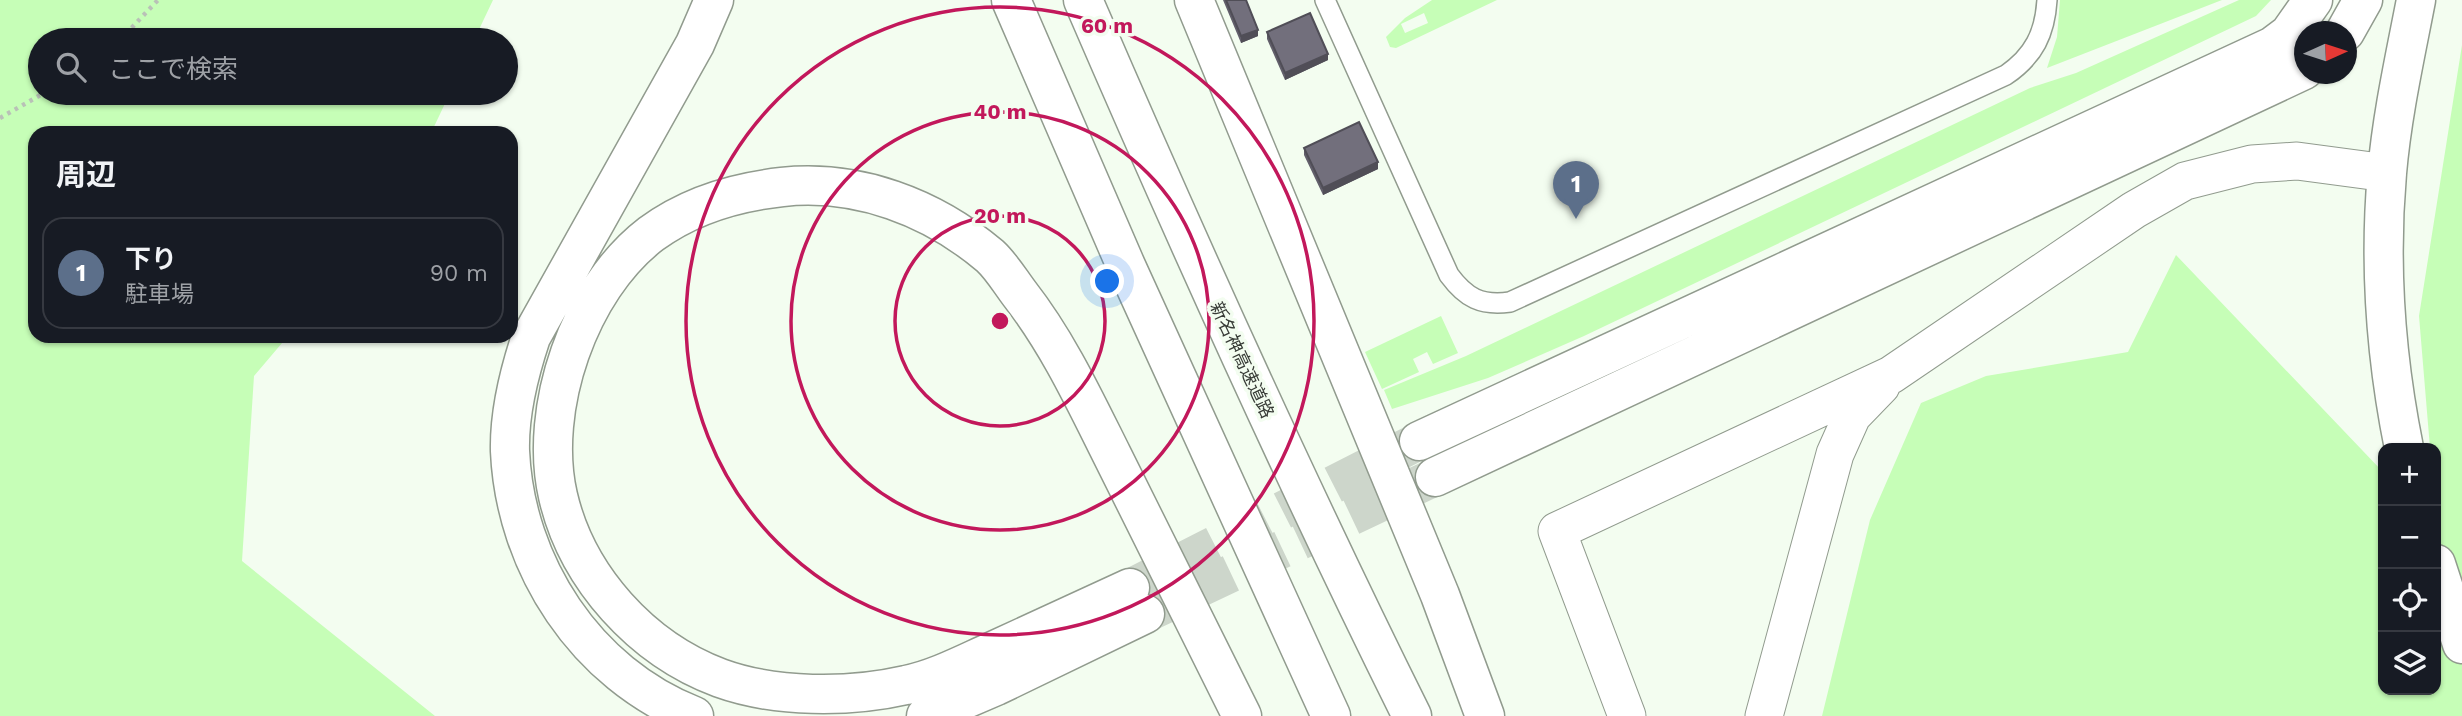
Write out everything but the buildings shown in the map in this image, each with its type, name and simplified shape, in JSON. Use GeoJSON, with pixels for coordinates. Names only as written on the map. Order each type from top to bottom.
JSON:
{"type":"FeatureCollection","features":[{"type":"Feature","properties":{"kind":"main road"},"geometry":{"type":"LineString","coordinates":[[694,716],[656,698],[620,672],[589,644],[560,609],[522,530],[513,487],[510,449],[518,375],[531,337],[695,44],[714,0]]}},
{"type":"Feature","properties":{"kind":"main road"},"geometry":{"type":"LineString","coordinates":[[1012,0],[1126,266],[1331,716]]}},
{"type":"Feature","properties":{"kind":"main road","name":"新名神高速道路"},"geometry":{"type":"LineString","coordinates":[[1083,0],[1181,229],[1336,563],[1412,716]]}},
{"type":"Feature","properties":{"kind":"main road"},"geometry":{"type":"LineString","coordinates":[[1194,0],[1440,595],[1485,716]]}},
{"type":"Feature","properties":{"kind":"main road"},"geometry":{"type":"LineString","coordinates":[[1419,441],[2273,46],[2289,34],[2313,0]]}},
{"type":"Feature","properties":{"kind":"main road"},"geometry":{"type":"LineString","coordinates":[[2352,21],[2364,0]]}},
{"type":"Feature","properties":{"kind":"main road"},"geometry":{"type":"LineString","coordinates":[[2403,443],[2389,348],[2385,282],[2387,173],[2396,104],[2416,0]]}},
{"type":"Feature","properties":{"kind":"main road"},"geometry":{"type":"LineString","coordinates":[[1435,477],[2294,75]]}},
{"type":"Feature","properties":{"kind":"main road"},"geometry":{"type":"LineString","coordinates":[[926,716],[996,686],[1137,601],[908,685],[819,693],[769,690],[720,678],[673,653],[636,628],[604,592],[576,547],[558,496],[552,444],[560,382],[581,322],[610,278],[649,236],[695,209],[750,190],[807,185],[841,188],[886,198],[920,211],[992,258],[1062,354],[1242,716]]}},
{"type":"Feature","properties":{"kind":"main road"},"geometry":{"type":"LineString","coordinates":[[2438,569],[2462,644]]}},
{"type":"Feature","properties":{"kind":"street"},"geometry":{"type":"LineString","coordinates":[[1627,716],[1557,531],[1891,375],[2134,210],[2185,181],[2241,166],[2297,161],[2387,173]]}},
{"type":"Feature","properties":{"kind":"street"},"geometry":{"type":"LineString","coordinates":[[1764,716],[1835,454],[1852,416],[1891,375]]}},
{"type":"Feature","properties":{"kind":"lane"},"geometry":{"type":"LineString","coordinates":[[1325,0],[1449,275],[1462,292],[1477,302],[1493,304],[1510,303],[2006,75],[2024,62],[2035,48],[2046,18],[2047,0]]}},
{"type":"Feature","properties":{"kind":"path"},"geometry":{"type":"LineString","coordinates":[[131,28],[158,0]]}},
{"type":"Feature","properties":{"kind":"path"},"geometry":{"type":"LineString","coordinates":[[0,118],[28,102]]}},
{"type":"Feature","properties":{"kind":"green space"},"geometry":{"type":"Polygon","coordinates":[[[0,0],[493,0],[480,28],[28,28],[28,105],[444,105],[434,126],[28,126],[28,343],[282,343],[254,376],[242,561],[435,716],[0,716],[0,0]]]}},
{"type":"Feature","properties":{"kind":"green space"},"geometry":{"type":"Polygon","coordinates":[[[1432,0],[1497,0],[1396,48],[1390,47],[1386,37],[1405,18],[1432,0]],[[1424,13],[1401,24],[1405,33],[1428,23],[1424,13]]]}},
{"type":"Feature","properties":{"kind":"green space"},"geometry":{"type":"Polygon","coordinates":[[[2060,0],[2222,0],[2047,68],[2057,37],[2060,0]]]}},
{"type":"Feature","properties":{"kind":"green space"},"geometry":{"type":"Polygon","coordinates":[[[2239,0],[2271,0],[2256,16],[1584,336],[1488,378],[1392,409],[1384,390],[1466,356],[2030,88],[2076,73],[2239,0]]]}},
{"type":"Feature","properties":{"kind":"green space"},"geometry":{"type":"Polygon","coordinates":[[[2462,45],[2462,716],[1822,716],[1870,520],[1921,403],[1986,376],[2128,352],[2176,255],[2378,467],[2378,695],[2441,695],[2441,443],[2430,443],[2419,316],[2462,45]]]}},
{"type":"Feature","properties":{"kind":"green space"},"geometry":{"type":"Polygon","coordinates":[[[1441,316],[1458,353],[1433,364],[1427,352],[1413,359],[1419,372],[1382,389],[1365,352],[1441,316]]]}},
{"type":"Feature","properties":{"kind":"tunnel"},"geometry":{"type":"LineString","coordinates":[[1130,588],[1419,441]]}},
{"type":"Feature","properties":{"kind":"tunnel"},"geometry":{"type":"LineString","coordinates":[[1145,614],[1435,477]]}},
{"type":"Feature","properties":{"kind":"place","name":"下り"},"geometry":{"type":"Point","coordinates":[1576,219]}}]}
